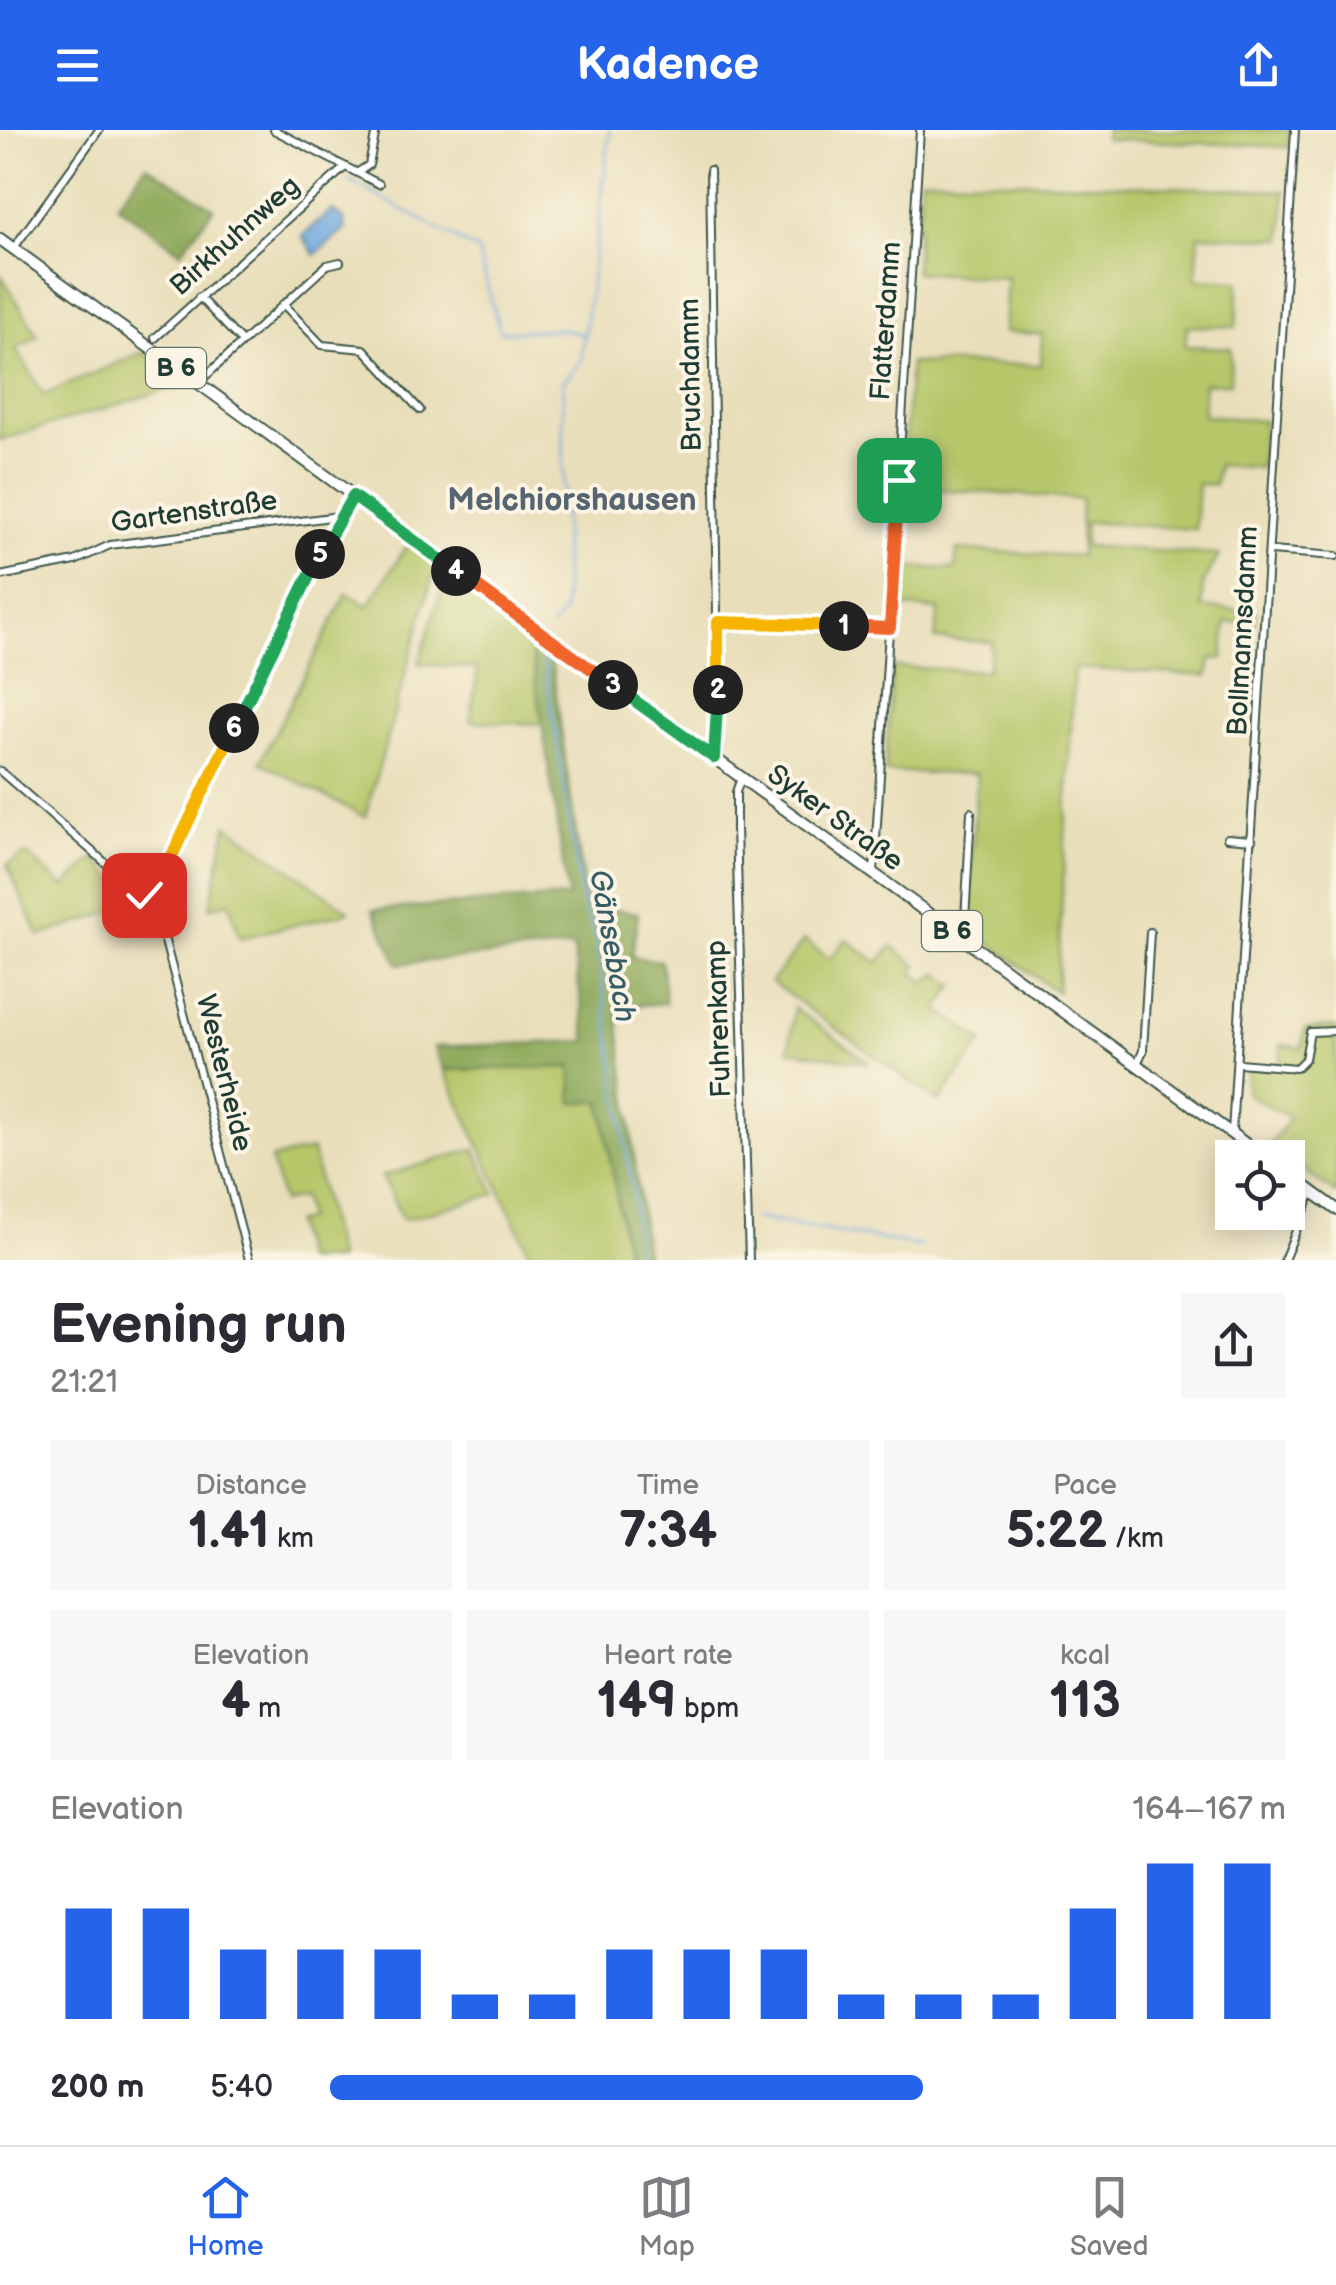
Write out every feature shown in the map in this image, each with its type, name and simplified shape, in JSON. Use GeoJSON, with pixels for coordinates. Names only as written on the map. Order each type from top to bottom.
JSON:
{"type":"FeatureCollection","features":[{"type":"Feature","properties":{"kind":"main road","name":"Syker Straße"},"geometry":{"type":"LineString","coordinates":[[0,239],[1240,1140]]}},
{"type":"Feature","properties":{"kind":"main road"},"geometry":{"type":"LineString","coordinates":[[1305,1187],[1336,1209]]}},
{"type":"Feature","properties":{"kind":"street"},"geometry":{"type":"LineString","coordinates":[[13,249],[99,130]]}},
{"type":"Feature","properties":{"kind":"street"},"geometry":{"type":"LineString","coordinates":[[274,130],[380,184]]}},
{"type":"Feature","properties":{"kind":"street"},"geometry":{"type":"LineString","coordinates":[[357,172],[369,166],[376,130]]}},
{"type":"Feature","properties":{"kind":"street","name":"Flatterdamm"},"geometry":{"type":"LineString","coordinates":[[874,874],[920,130]]}},
{"type":"Feature","properties":{"kind":"street","name":"Bollmannsdamm"},"geometry":{"type":"LineString","coordinates":[[1232,1134],[1295,130]]}},
{"type":"Feature","properties":{"kind":"street","name":"Birkhuhnweg"},"geometry":{"type":"LineString","coordinates":[[155,338],[345,167]]}},
{"type":"Feature","properties":{"kind":"street","name":"Bruchdamm"},"geometry":{"type":"LineString","coordinates":[[710,170],[718,622],[714,758]]}},
{"type":"Feature","properties":{"kind":"street"},"geometry":{"type":"LineString","coordinates":[[198,384],[327,266],[340,262]]}},
{"type":"Feature","properties":{"kind":"street"},"geometry":{"type":"LineString","coordinates":[[199,298],[242,342]]}},
{"type":"Feature","properties":{"kind":"street"},"geometry":{"type":"LineString","coordinates":[[283,304],[322,345],[356,347],[370,353],[420,410]]}},
{"type":"Feature","properties":{"kind":"street"},"geometry":{"type":"LineString","coordinates":[[0,770],[150,901],[339,516],[353,496]]}},
{"type":"Feature","properties":{"kind":"street","name":"Gartenstraße"},"geometry":{"type":"LineString","coordinates":[[0,576],[75,561],[110,545],[339,516]]}},
{"type":"Feature","properties":{"kind":"street"},"geometry":{"type":"LineString","coordinates":[[1271,551],[1336,556]]}},
{"type":"Feature","properties":{"kind":"street"},"geometry":{"type":"LineString","coordinates":[[718,622],[890,628]]}},
{"type":"Feature","properties":{"kind":"street","name":"Fuhrenkamp"},"geometry":{"type":"LineString","coordinates":[[742,778],[736,792],[736,828],[748,1260]]}},
{"type":"Feature","properties":{"kind":"street"},"geometry":{"type":"LineString","coordinates":[[964,939],[971,812]]}},
{"type":"Feature","properties":{"kind":"street"},"geometry":{"type":"LineString","coordinates":[[1227,838],[1252,840]]}},
{"type":"Feature","properties":{"kind":"street","name":"Westerheide"},"geometry":{"type":"LineString","coordinates":[[150,901],[160,916],[249,1260]]}},
{"type":"Feature","properties":{"kind":"street"},"geometry":{"type":"LineString","coordinates":[[1136,1064],[1143,1051],[1150,932]]}},
{"type":"Feature","properties":{"kind":"street"},"geometry":{"type":"LineString","coordinates":[[1239,1063],[1296,1068],[1305,1059],[1310,1032],[1336,1030]]}},
{"type":"Feature","properties":{"kind":"street"},"geometry":{"type":"LineString","coordinates":[[1284,1260],[1312,1192]]}},
{"type":"Feature","properties":{"kind":"green space"},"geometry":{"type":"Polygon","coordinates":[[[1106,130],[1289,130],[1288,147],[1105,139],[1106,130]]]}},
{"type":"Feature","properties":{"kind":"green space"},"geometry":{"type":"Polygon","coordinates":[[[146,165],[214,208],[181,252],[117,205],[146,165]]]}},
{"type":"Feature","properties":{"kind":"green space"},"geometry":{"type":"Polygon","coordinates":[[[921,178],[1285,191],[1283,239],[1199,235],[1196,279],[1239,281],[1236,327],[1187,326],[1185,346],[1231,348],[1230,383],[1204,383],[1203,415],[1264,421],[1260,468],[1218,465],[1215,485],[1198,484],[1195,529],[1085,522],[1084,546],[1219,555],[1203,584],[1202,607],[1256,612],[1255,624],[1226,622],[1223,658],[1211,659],[1208,676],[1074,668],[1057,992],[967,927],[977,774],[885,772],[892,667],[987,671],[992,642],[935,639],[939,610],[894,606],[897,567],[955,569],[957,550],[1080,556],[1081,499],[902,487],[910,363],[1041,365],[1042,334],[1004,332],[1007,278],[915,272],[921,178]]]}},
{"type":"Feature","properties":{"kind":"green space"},"geometry":{"type":"Polygon","coordinates":[[[1,275],[38,336],[16,349],[44,395],[143,352],[182,385],[0,440],[1,275]]]}},
{"type":"Feature","properties":{"kind":"green space"},"geometry":{"type":"Polygon","coordinates":[[[408,544],[436,565],[365,817],[260,762],[347,593],[368,606],[408,544]]]}},
{"type":"Feature","properties":{"kind":"green space"},"geometry":{"type":"Polygon","coordinates":[[[446,575],[529,635],[543,724],[470,721],[478,669],[419,663],[446,575]]]}},
{"type":"Feature","properties":{"kind":"green space"},"geometry":{"type":"Polygon","coordinates":[[[529,635],[549,645],[586,905],[638,913],[632,957],[661,961],[666,1003],[617,1007],[646,1260],[627,1260],[601,1101],[573,1103],[571,1067],[444,1070],[434,1047],[587,1041],[573,947],[398,964],[373,910],[568,897],[529,635]]]}},
{"type":"Feature","properties":{"kind":"green space"},"geometry":{"type":"Polygon","coordinates":[[[227,825],[349,912],[240,938],[229,902],[210,907],[227,825]]]}},
{"type":"Feature","properties":{"kind":"green space"},"geometry":{"type":"Polygon","coordinates":[[[26,854],[64,887],[94,858],[139,903],[39,936],[7,865],[26,854]]]}},
{"type":"Feature","properties":{"kind":"green space"},"geometry":{"type":"Polygon","coordinates":[[[846,939],[878,963],[892,946],[918,966],[913,973],[927,983],[937,973],[954,985],[938,1010],[983,1041],[939,1102],[771,982],[804,940],[830,959],[846,939]]]}},
{"type":"Feature","properties":{"kind":"green space"},"geometry":{"type":"Polygon","coordinates":[[[794,1008],[870,1063],[789,1050],[794,1008]]]}},
{"type":"Feature","properties":{"kind":"green space"},"geometry":{"type":"Polygon","coordinates":[[[1336,1027],[1336,1194],[1305,1171],[1305,1140],[1274,1140],[1290,1118],[1246,1093],[1248,1068],[1280,1065],[1281,1045],[1302,1048],[1305,1029],[1336,1027]]]}},
{"type":"Feature","properties":{"kind":"green space"},"geometry":{"type":"Polygon","coordinates":[[[571,1067],[601,1101],[627,1260],[533,1260],[444,1070],[571,1067]]]}},
{"type":"Feature","properties":{"kind":"green space"},"geometry":{"type":"Polygon","coordinates":[[[475,1149],[495,1194],[403,1220],[382,1176],[475,1149]]]}},
{"type":"Feature","properties":{"kind":"green space"},"geometry":{"type":"Polygon","coordinates":[[[312,1150],[338,1260],[304,1260],[294,1223],[307,1219],[302,1197],[282,1202],[271,1159],[312,1150]]]}},
{"type":"Feature","properties":{"kind":"water"},"geometry":{"type":"Polygon","coordinates":[[[332,210],[344,219],[346,229],[315,255],[302,236],[332,210]]]}},
{"type":"Feature","properties":{"kind":"waterway","name":"Gänsebach"},"geometry":{"type":"LineString","coordinates":[[552,627],[564,612],[563,382],[581,361],[610,130]]}},
{"type":"Feature","properties":{"kind":"waterway"},"geometry":{"type":"LineString","coordinates":[[349,180],[478,251],[500,332],[561,329],[584,335]]}},
{"type":"Feature","properties":{"kind":"waterway","name":"Gänsebach"},"geometry":{"type":"LineString","coordinates":[[541,641],[582,901],[596,940],[634,1202],[636,1260]]}},
{"type":"Feature","properties":{"kind":"waterway"},"geometry":{"type":"LineString","coordinates":[[753,1218],[920,1246]]}},
{"type":"Feature","properties":{"kind":"district","name":"Melchiorshausen"},"geometry":{"type":"Point","coordinates":[572,500]}},
{"type":"Feature","properties":{"kind":"route"},"geometry":{"type":"LineString","coordinates":[[144,895],[150,901],[339,516],[353,496],[714,758],[718,739],[718,622],[890,628],[899,480]]}}]}
